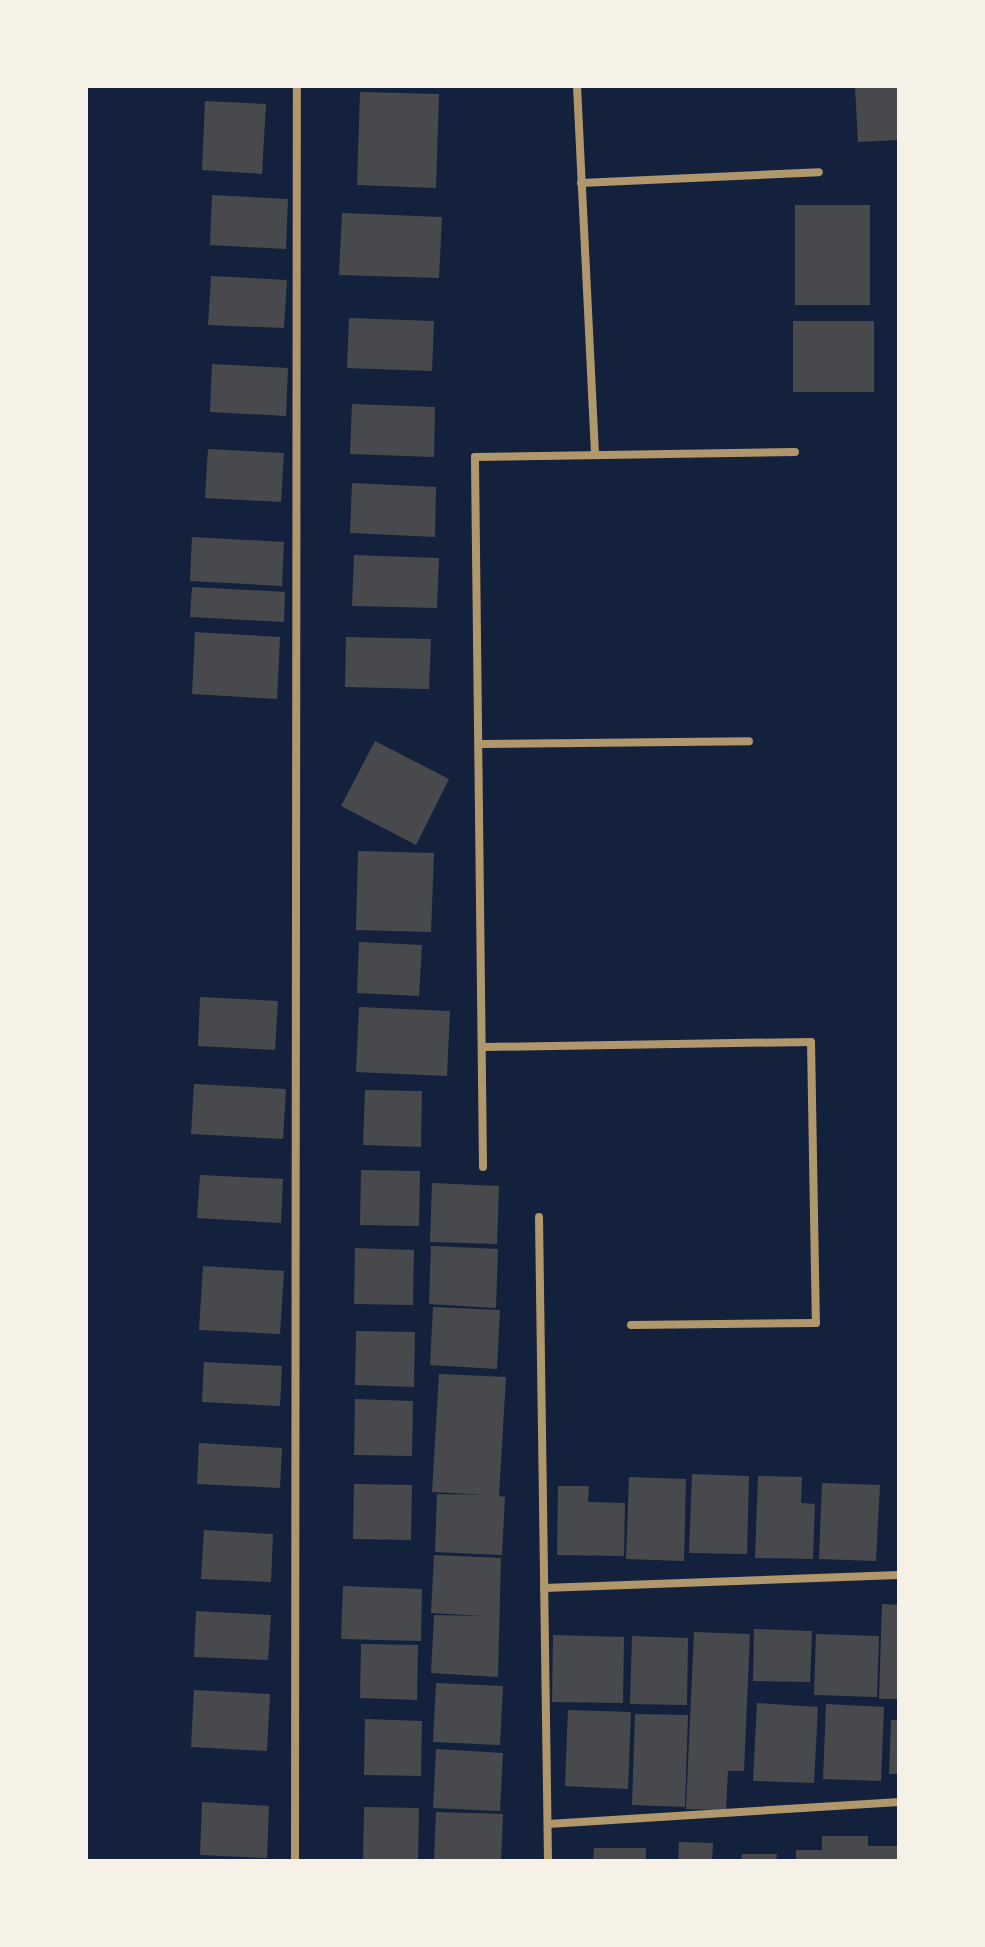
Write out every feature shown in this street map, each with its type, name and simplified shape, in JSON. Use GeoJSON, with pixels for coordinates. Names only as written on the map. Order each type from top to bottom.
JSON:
{"type":"FeatureCollection","features":[{"type":"Feature","properties":{"kind":"street"},"geometry":{"type":"LineString","coordinates":[[295,1861],[297,86]]}},
{"type":"Feature","properties":{"kind":"street"},"geometry":{"type":"LineString","coordinates":[[577,86],[595,455]]}},
{"type":"Feature","properties":{"kind":"street"},"geometry":{"type":"LineString","coordinates":[[581,183],[819,172]]}},
{"type":"Feature","properties":{"kind":"street"},"geometry":{"type":"LineString","coordinates":[[483,1167],[485,1047],[475,457],[795,452]]}},
{"type":"Feature","properties":{"kind":"street"},"geometry":{"type":"LineString","coordinates":[[480,744],[749,741]]}},
{"type":"Feature","properties":{"kind":"street"},"geometry":{"type":"LineString","coordinates":[[485,1047],[811,1042],[816,1323],[631,1325]]}},
{"type":"Feature","properties":{"kind":"street"},"geometry":{"type":"LineString","coordinates":[[539,1217],[548,1861]]}},
{"type":"Feature","properties":{"kind":"street"},"geometry":{"type":"LineString","coordinates":[[544,1588],[899,1575]]}},
{"type":"Feature","properties":{"kind":"street"},"geometry":{"type":"LineString","coordinates":[[548,1824],[899,1802]]}},
{"type":"Feature","properties":{"kind":"building"},"geometry":{"type":"Polygon","coordinates":[[[855,86],[899,86],[899,140],[858,142],[855,86]]]}},
{"type":"Feature","properties":{"kind":"building"},"geometry":{"type":"Polygon","coordinates":[[[360,92],[439,94],[436,188],[357,185],[360,92]]]}},
{"type":"Feature","properties":{"kind":"building"},"geometry":{"type":"Polygon","coordinates":[[[205,101],[266,104],[262,174],[202,170],[205,101]]]}},
{"type":"Feature","properties":{"kind":"building"},"geometry":{"type":"Polygon","coordinates":[[[212,195],[288,199],[286,249],[210,245],[212,195]]]}},
{"type":"Feature","properties":{"kind":"building"},"geometry":{"type":"Polygon","coordinates":[[[795,205],[870,205],[870,305],[795,305],[795,205]]]}},
{"type":"Feature","properties":{"kind":"building"},"geometry":{"type":"Polygon","coordinates":[[[342,213],[442,217],[439,278],[339,275],[342,213]]]}},
{"type":"Feature","properties":{"kind":"building"},"geometry":{"type":"Polygon","coordinates":[[[211,276],[287,280],[284,328],[208,325],[211,276]]]}},
{"type":"Feature","properties":{"kind":"building"},"geometry":{"type":"Polygon","coordinates":[[[349,318],[434,321],[432,371],[347,368],[349,318]]]}},
{"type":"Feature","properties":{"kind":"building"},"geometry":{"type":"Polygon","coordinates":[[[793,321],[874,321],[874,392],[793,392],[793,321]]]}},
{"type":"Feature","properties":{"kind":"building"},"geometry":{"type":"Polygon","coordinates":[[[212,364],[288,368],[286,416],[210,412],[212,364]]]}},
{"type":"Feature","properties":{"kind":"building"},"geometry":{"type":"Polygon","coordinates":[[[352,404],[435,407],[434,457],[350,454],[352,404]]]}},
{"type":"Feature","properties":{"kind":"building"},"geometry":{"type":"Polygon","coordinates":[[[208,449],[284,453],[281,502],[205,498],[208,449]]]}},
{"type":"Feature","properties":{"kind":"building"},"geometry":{"type":"Polygon","coordinates":[[[352,483],[436,487],[435,537],[350,533],[352,483]]]}},
{"type":"Feature","properties":{"kind":"building"},"geometry":{"type":"Polygon","coordinates":[[[192,537],[284,542],[282,586],[190,581],[192,537]]]}},
{"type":"Feature","properties":{"kind":"building"},"geometry":{"type":"Polygon","coordinates":[[[354,555],[439,558],[437,608],[352,606],[354,555]]]}},
{"type":"Feature","properties":{"kind":"building"},"geometry":{"type":"Polygon","coordinates":[[[192,587],[285,592],[284,622],[190,617],[192,587]]]}},
{"type":"Feature","properties":{"kind":"building"},"geometry":{"type":"Polygon","coordinates":[[[195,632],[280,637],[277,699],[192,694],[195,632]]]}},
{"type":"Feature","properties":{"kind":"building"},"geometry":{"type":"Polygon","coordinates":[[[346,637],[431,639],[429,689],[345,687],[346,637]]]}},
{"type":"Feature","properties":{"kind":"building"},"geometry":{"type":"Polygon","coordinates":[[[375,741],[449,779],[416,845],[341,806],[375,741]]]}},
{"type":"Feature","properties":{"kind":"building"},"geometry":{"type":"Polygon","coordinates":[[[358,851],[434,853],[431,932],[356,930],[358,851]]]}},
{"type":"Feature","properties":{"kind":"building"},"geometry":{"type":"Polygon","coordinates":[[[359,942],[422,945],[419,996],[357,993],[359,942]]]}},
{"type":"Feature","properties":{"kind":"building"},"geometry":{"type":"Polygon","coordinates":[[[200,997],[278,1001],[275,1050],[198,1046],[200,997]]]}},
{"type":"Feature","properties":{"kind":"building"},"geometry":{"type":"Polygon","coordinates":[[[359,1007],[450,1011],[447,1076],[356,1072],[359,1007]]]}},
{"type":"Feature","properties":{"kind":"building"},"geometry":{"type":"Polygon","coordinates":[[[194,1084],[286,1089],[283,1139],[191,1134],[194,1084]]]}},
{"type":"Feature","properties":{"kind":"building"},"geometry":{"type":"Polygon","coordinates":[[[365,1090],[422,1091],[421,1147],[363,1145],[365,1090]]]}},
{"type":"Feature","properties":{"kind":"building"},"geometry":{"type":"Polygon","coordinates":[[[361,1170],[420,1171],[419,1226],[360,1225],[361,1170]]]}},
{"type":"Feature","properties":{"kind":"building"},"geometry":{"type":"Polygon","coordinates":[[[200,1175],[283,1179],[281,1223],[197,1218],[200,1175]]]}},
{"type":"Feature","properties":{"kind":"building"},"geometry":{"type":"Polygon","coordinates":[[[432,1183],[499,1186],[497,1244],[430,1242],[432,1183]]]}},
{"type":"Feature","properties":{"kind":"building"},"geometry":{"type":"Polygon","coordinates":[[[431,1246],[498,1249],[496,1308],[429,1304],[431,1246]]]}},
{"type":"Feature","properties":{"kind":"building"},"geometry":{"type":"Polygon","coordinates":[[[355,1248],[414,1250],[413,1305],[354,1304],[355,1248]]]}},
{"type":"Feature","properties":{"kind":"building"},"geometry":{"type":"Polygon","coordinates":[[[203,1266],[284,1271],[280,1334],[199,1330],[203,1266]]]}},
{"type":"Feature","properties":{"kind":"building"},"geometry":{"type":"Polygon","coordinates":[[[433,1307],[500,1310],[497,1369],[430,1365],[433,1307]]]}},
{"type":"Feature","properties":{"kind":"building"},"geometry":{"type":"Polygon","coordinates":[[[356,1331],[415,1332],[414,1387],[355,1385],[356,1331]]]}},
{"type":"Feature","properties":{"kind":"building"},"geometry":{"type":"Polygon","coordinates":[[[204,1362],[282,1366],[280,1406],[202,1402],[204,1362]]]}},
{"type":"Feature","properties":{"kind":"building"},"geometry":{"type":"Polygon","coordinates":[[[439,1374],[506,1377],[499,1496],[505,1497],[502,1555],[435,1552],[437,1494],[487,1495],[432,1492],[439,1374]]]}},
{"type":"Feature","properties":{"kind":"building"},"geometry":{"type":"Polygon","coordinates":[[[355,1399],[413,1401],[412,1456],[354,1455],[355,1399]]]}},
{"type":"Feature","properties":{"kind":"building"},"geometry":{"type":"Polygon","coordinates":[[[199,1443],[282,1448],[280,1488],[197,1484],[199,1443]]]}},
{"type":"Feature","properties":{"kind":"building"},"geometry":{"type":"Polygon","coordinates":[[[692,1474],[749,1476],[747,1554],[689,1553],[692,1474]]]}},
{"type":"Feature","properties":{"kind":"building"},"geometry":{"type":"Polygon","coordinates":[[[758,1476],[802,1477],[801,1503],[815,1504],[813,1559],[755,1558],[758,1476]]]}},
{"type":"Feature","properties":{"kind":"building"},"geometry":{"type":"Polygon","coordinates":[[[629,1477],[686,1479],[684,1561],[626,1559],[629,1477]]]}},
{"type":"Feature","properties":{"kind":"building"},"geometry":{"type":"Polygon","coordinates":[[[822,1483],[880,1485],[876,1561],[819,1559],[822,1483]]]}},
{"type":"Feature","properties":{"kind":"building"},"geometry":{"type":"Polygon","coordinates":[[[354,1484],[412,1485],[411,1540],[353,1539],[354,1484]]]}},
{"type":"Feature","properties":{"kind":"building"},"geometry":{"type":"Polygon","coordinates":[[[558,1486],[589,1486],[588,1502],[625,1503],[624,1556],[557,1555],[558,1486]]]}},
{"type":"Feature","properties":{"kind":"building"},"geometry":{"type":"Polygon","coordinates":[[[204,1530],[273,1534],[271,1582],[201,1579],[204,1530]]]}},
{"type":"Feature","properties":{"kind":"building"},"geometry":{"type":"Polygon","coordinates":[[[434,1555],[501,1558],[498,1677],[431,1673],[434,1615],[484,1616],[431,1613],[434,1555]]]}},
{"type":"Feature","properties":{"kind":"building"},"geometry":{"type":"Polygon","coordinates":[[[343,1586],[422,1589],[421,1641],[341,1639],[343,1586]]]}},
{"type":"Feature","properties":{"kind":"building"},"geometry":{"type":"Polygon","coordinates":[[[882,1604],[899,1605],[899,1699],[879,1699],[882,1604]]]}},
{"type":"Feature","properties":{"kind":"building"},"geometry":{"type":"Polygon","coordinates":[[[196,1611],[271,1615],[268,1660],[194,1657],[196,1611]]]}},
{"type":"Feature","properties":{"kind":"building"},"geometry":{"type":"Polygon","coordinates":[[[754,1629],[812,1631],[810,1682],[753,1681],[754,1629]]]}},
{"type":"Feature","properties":{"kind":"building"},"geometry":{"type":"Polygon","coordinates":[[[694,1632],[750,1634],[744,1771],[728,1771],[726,1810],[686,1809],[694,1632]]]}},
{"type":"Feature","properties":{"kind":"building"},"geometry":{"type":"Polygon","coordinates":[[[816,1634],[879,1636],[877,1697],[814,1695],[816,1634]]]}},
{"type":"Feature","properties":{"kind":"building"},"geometry":{"type":"Polygon","coordinates":[[[553,1635],[624,1637],[623,1703],[552,1702],[553,1635]]]}},
{"type":"Feature","properties":{"kind":"building"},"geometry":{"type":"Polygon","coordinates":[[[632,1636],[688,1638],[687,1705],[630,1704],[632,1636]]]}},
{"type":"Feature","properties":{"kind":"building"},"geometry":{"type":"Polygon","coordinates":[[[361,1644],[418,1645],[417,1700],[360,1698],[361,1644]]]}},
{"type":"Feature","properties":{"kind":"building"},"geometry":{"type":"Polygon","coordinates":[[[436,1683],[503,1686],[500,1745],[433,1742],[436,1683]]]}},
{"type":"Feature","properties":{"kind":"building"},"geometry":{"type":"Polygon","coordinates":[[[194,1690],[270,1694],[267,1751],[191,1747],[194,1690]]]}},
{"type":"Feature","properties":{"kind":"building"},"geometry":{"type":"Polygon","coordinates":[[[757,1703],[818,1707],[814,1783],[753,1781],[757,1703]]]}},
{"type":"Feature","properties":{"kind":"building"},"geometry":{"type":"Polygon","coordinates":[[[826,1704],[884,1707],[881,1781],[823,1779],[826,1704]]]}},
{"type":"Feature","properties":{"kind":"building"},"geometry":{"type":"Polygon","coordinates":[[[568,1710],[631,1712],[628,1789],[565,1786],[568,1710]]]}},
{"type":"Feature","properties":{"kind":"building"},"geometry":{"type":"Polygon","coordinates":[[[635,1714],[688,1715],[685,1807],[632,1805],[635,1714]]]}},
{"type":"Feature","properties":{"kind":"building"},"geometry":{"type":"Polygon","coordinates":[[[365,1719],[422,1721],[421,1776],[364,1775],[365,1719]]]}},
{"type":"Feature","properties":{"kind":"building"},"geometry":{"type":"Polygon","coordinates":[[[891,1720],[899,1720],[899,1774],[889,1774],[891,1720]]]}},
{"type":"Feature","properties":{"kind":"building"},"geometry":{"type":"Polygon","coordinates":[[[436,1749],[503,1753],[500,1811],[433,1808],[436,1749]]]}},
{"type":"Feature","properties":{"kind":"building"},"geometry":{"type":"Polygon","coordinates":[[[202,1802],[269,1806],[267,1858],[200,1855],[202,1802]]]}},
{"type":"Feature","properties":{"kind":"building"},"geometry":{"type":"Polygon","coordinates":[[[364,1807],[419,1808],[418,1861],[363,1861],[364,1807]]]}},
{"type":"Feature","properties":{"kind":"building"},"geometry":{"type":"Polygon","coordinates":[[[436,1812],[503,1814],[501,1861],[434,1861],[436,1812]]]}},
{"type":"Feature","properties":{"kind":"building"},"geometry":{"type":"Polygon","coordinates":[[[822,1836],[868,1836],[868,1846],[899,1846],[899,1861],[796,1861],[796,1850],[822,1850],[822,1836]]]}},
{"type":"Feature","properties":{"kind":"building"},"geometry":{"type":"Polygon","coordinates":[[[679,1842],[713,1843],[712,1861],[678,1861],[679,1842]]]}},
{"type":"Feature","properties":{"kind":"building"},"geometry":{"type":"Polygon","coordinates":[[[594,1848],[646,1848],[646,1861],[593,1861],[594,1848]]]}},
{"type":"Feature","properties":{"kind":"building"},"geometry":{"type":"Polygon","coordinates":[[[742,1854],[777,1854],[776,1861],[741,1861],[742,1854]]]}}]}
